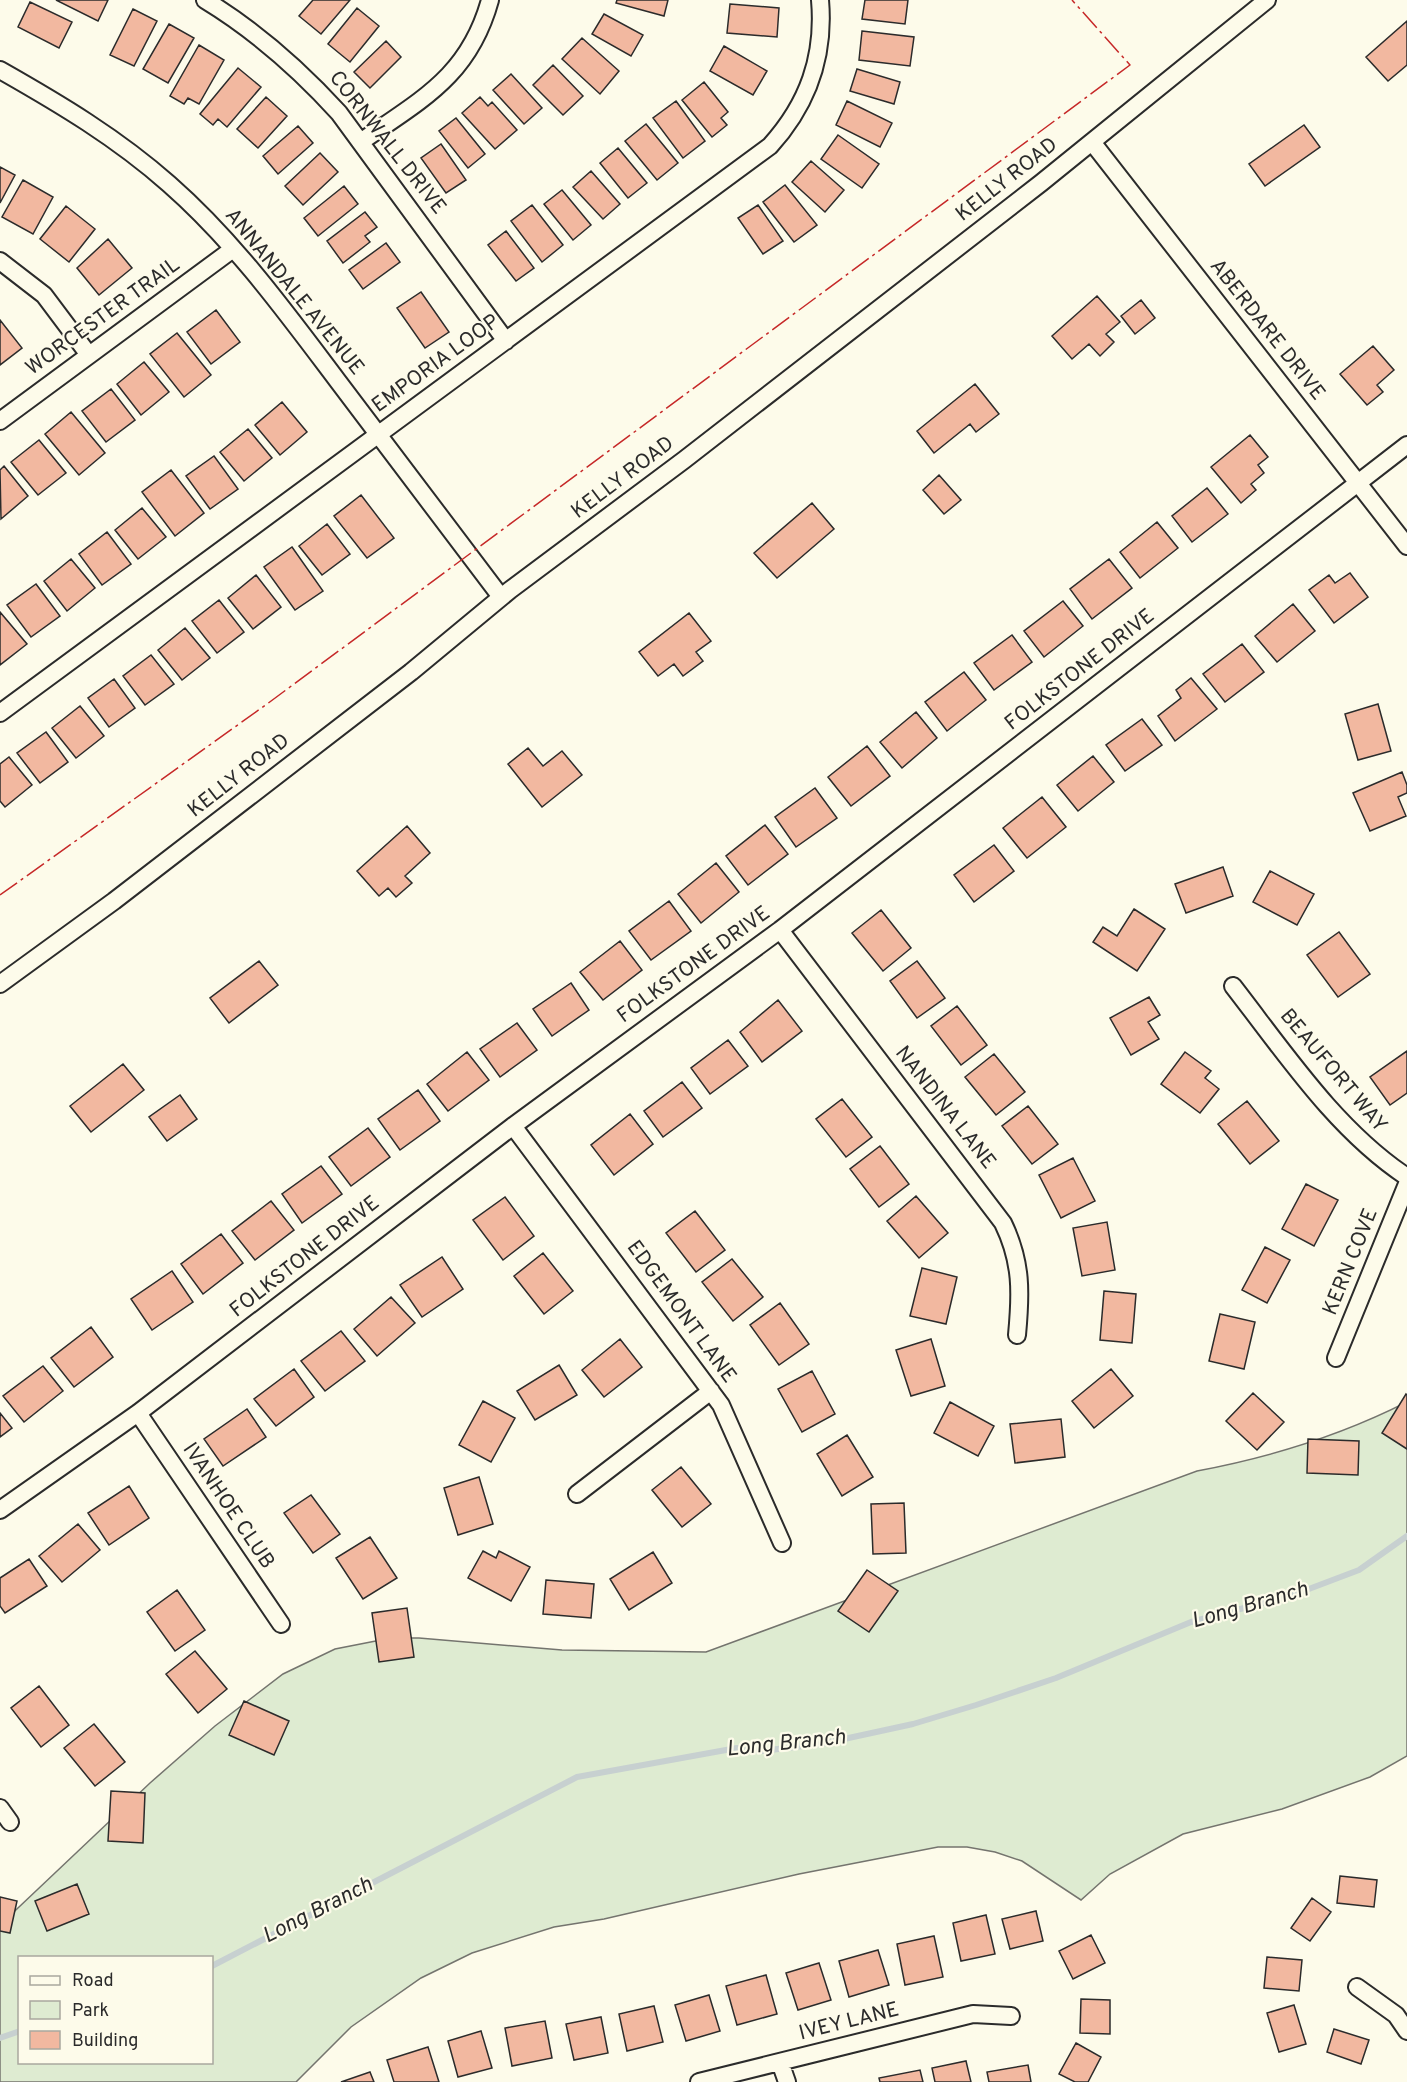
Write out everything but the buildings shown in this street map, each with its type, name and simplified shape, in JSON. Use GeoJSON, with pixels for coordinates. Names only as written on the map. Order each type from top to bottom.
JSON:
{"type":"FeatureCollection","features":[{"type":"Feature","properties":{"kind":"street","name":"CORNWALL DRIVE"},"geometry":{"type":"LineString","coordinates":[[205,0],[240,23],[291,63],[327,99],[362,141],[506,340]]}},
{"type":"Feature","properties":{"kind":"street"},"geometry":{"type":"LineString","coordinates":[[362,141],[451,75],[478,35],[490,0]]}},
{"type":"Feature","properties":{"kind":"street","name":"EMPORIA LOOP"},"geometry":{"type":"LineString","coordinates":[[0,713],[770,146],[795,116],[816,70],[821,38],[820,0]]}},
{"type":"Feature","properties":{"kind":"street","name":"KELLY ROAD"},"geometry":{"type":"LineString","coordinates":[[0,984],[105,907],[402,679],[501,597],[684,460],[1092,142],[1267,0]]}},
{"type":"Feature","properties":{"kind":"street","name":"ANNANDALE AVENUE"},"geometry":{"type":"LineString","coordinates":[[0,70],[79,115],[127,148],[184,198],[233,249],[283,309],[501,597]]}},
{"type":"Feature","properties":{"kind":"street","name":"ABERDARE DRIVE"},"geometry":{"type":"LineString","coordinates":[[1092,142],[1407,546]]}},
{"type":"Feature","properties":{"kind":"street","name":"WORCESTER TRAIL"},"geometry":{"type":"LineString","coordinates":[[0,421],[233,249]]}},
{"type":"Feature","properties":{"kind":"street"},"geometry":{"type":"LineString","coordinates":[[0,261],[44,295],[89,355]]}},
{"type":"Feature","properties":{"kind":"street","name":"FOLKSTONE DRIVE"},"geometry":{"type":"LineString","coordinates":[[0,1510],[138,1413],[513,1126],[780,930],[1359,485],[1407,445]]}},
{"type":"Feature","properties":{"kind":"street","name":"NANDINA LANE"},"geometry":{"type":"LineString","coordinates":[[780,930],[1003,1223],[1013,1248],[1022,1291],[1017,1335]]}},
{"type":"Feature","properties":{"kind":"street","name":"BEAUFORT WAY"},"geometry":{"type":"LineString","coordinates":[[1233,986],[1299,1071],[1366,1147],[1407,1177]]}},
{"type":"Feature","properties":{"kind":"street","name":"EDGEMONT LANE"},"geometry":{"type":"LineString","coordinates":[[513,1126],[711,1391],[731,1422],[782,1543]]}},
{"type":"Feature","properties":{"kind":"street","name":"KERN COVE"},"geometry":{"type":"LineString","coordinates":[[1336,1358],[1407,1184]]}},
{"type":"Feature","properties":{"kind":"street"},"geometry":{"type":"LineString","coordinates":[[577,1494],[711,1391]]}},
{"type":"Feature","properties":{"kind":"street","name":"IVANHOE CLUB"},"geometry":{"type":"LineString","coordinates":[[138,1413],[281,1624]]}},
{"type":"Feature","properties":{"kind":"street"},"geometry":{"type":"LineString","coordinates":[[0,1808],[10,1822]]}},
{"type":"Feature","properties":{"kind":"street"},"geometry":{"type":"LineString","coordinates":[[1357,1987],[1396,2015],[1407,2031]]}},
{"type":"Feature","properties":{"kind":"street","name":"IVEY LANE"},"geometry":{"type":"LineString","coordinates":[[699,2082],[973,2014],[1011,2016]]}},
{"type":"Feature","properties":{"kind":"street"},"geometry":{"type":"LineString","coordinates":[[780,2062],[787,2082]]}},
{"type":"Feature","properties":{"kind":"green space"},"geometry":{"type":"Polygon","coordinates":[[[1407,1402],[1407,1756],[1370,1777],[1282,1809],[1183,1834],[1110,1874],[1081,1900],[1022,1861],[995,1852],[967,1847],[938,1847],[799,1874],[604,1919],[554,1927],[472,1953],[421,1978],[351,2027],[296,2082],[0,2082],[0,1925],[150,1783],[215,1726],[283,1674],[335,1649],[391,1638],[419,1638],[562,1650],[706,1652],[1197,1471],[1279,1452],[1356,1425],[1407,1402]]]}},
{"type":"Feature","properties":{"kind":"waterway","name":"Long Branch"},"geometry":{"type":"LineString","coordinates":[[213,1965],[577,1777],[737,1748],[761,1751],[821,1744],[913,1724],[1056,1678],[1191,1622],[1293,1595],[1359,1570],[1407,1536]]}},
{"type":"Feature","properties":{"kind":"waterway","name":"Long Branch"},"geometry":{"type":"LineString","coordinates":[[0,2038],[18,2032]]}},
{"type":"Feature","properties":{"kind":"power"},"geometry":{"type":"LineString","coordinates":[[0,895],[267,704],[1130,65],[1072,0]]}}]}
